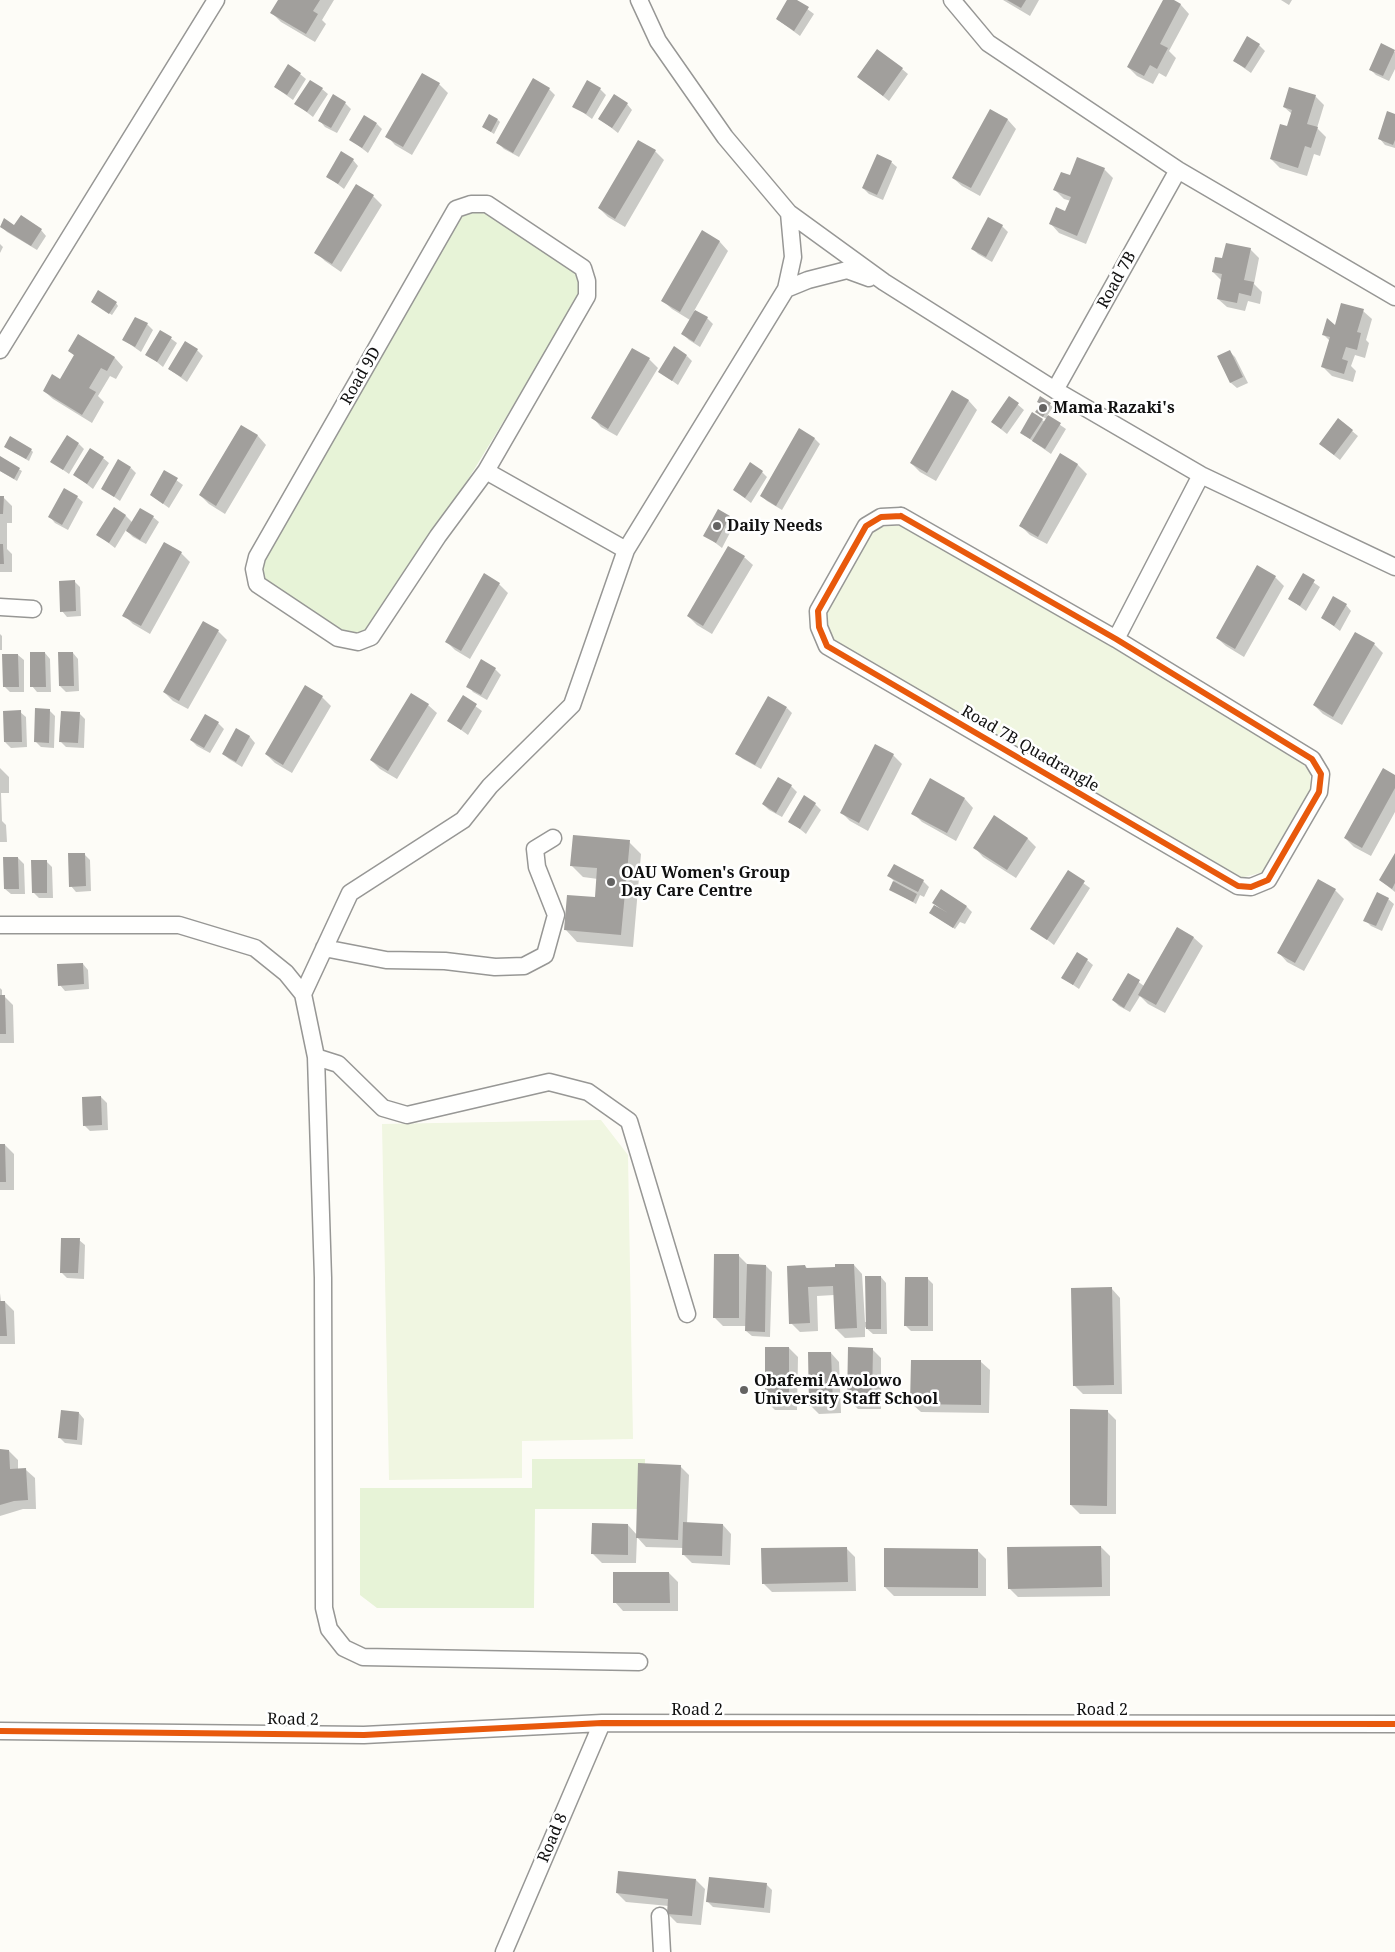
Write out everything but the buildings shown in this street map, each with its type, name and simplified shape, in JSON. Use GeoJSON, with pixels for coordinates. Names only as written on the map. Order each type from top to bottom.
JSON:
{"type":"FeatureCollection","features":[{"type":"Feature","properties":{"kind":"street"},"geometry":{"type":"LineString","coordinates":[[0,350],[216,0]]}},
{"type":"Feature","properties":{"kind":"street"},"geometry":{"type":"LineString","coordinates":[[639,0],[658,41],[724,137],[789,213],[884,282],[1055,390],[1201,475],[1395,567]]}},
{"type":"Feature","properties":{"kind":"street"},"geometry":{"type":"LineString","coordinates":[[952,0],[988,43],[1178,170],[1395,297]]}},
{"type":"Feature","properties":{"kind":"street","name":"Road 7B"},"geometry":{"type":"LineString","coordinates":[[1055,390],[1178,170]]}},
{"type":"Feature","properties":{"kind":"street","name":"Road 9D"},"geometry":{"type":"LineString","coordinates":[[471,204],[487,204],[495,209],[583,268],[588,281],[587,296],[486,472],[438,536],[371,637],[358,642],[338,638],[257,584],[254,569],[257,557],[456,209],[471,204]]}},
{"type":"Feature","properties":{"kind":"street"},"geometry":{"type":"LineString","coordinates":[[303,994],[350,893],[463,820],[490,786],[572,705],[626,550],[786,289],[793,256],[789,213]]}},
{"type":"Feature","properties":{"kind":"street"},"geometry":{"type":"LineString","coordinates":[[786,289],[808,280],[847,270],[884,282]]}},
{"type":"Feature","properties":{"kind":"street"},"geometry":{"type":"LineString","coordinates":[[486,472],[626,550]]}},
{"type":"Feature","properties":{"kind":"street"},"geometry":{"type":"LineString","coordinates":[[1116,639],[1201,475]]}},
{"type":"Feature","properties":{"kind":"street","name":"Road 7B Quadrangle"},"geometry":{"type":"LineString","coordinates":[[901,516],[1116,639],[1312,759],[1321,774],[1319,792],[1268,880],[1251,886],[1238,886],[827,646],[819,627],[818,611],[866,526],[882,517],[901,516]]}},
{"type":"Feature","properties":{"kind":"street"},"geometry":{"type":"LineString","coordinates":[[0,607],[33,609]]}},
{"type":"Feature","properties":{"kind":"street"},"geometry":{"type":"LineString","coordinates":[[324,948],[386,960],[445,961],[495,967],[524,966],[545,955],[556,915],[537,867],[535,849],[553,838]]}},
{"type":"Feature","properties":{"kind":"street"},"geometry":{"type":"LineString","coordinates":[[0,925],[179,925],[255,948],[286,973],[303,994],[316,1057],[323,1278],[324,1608],[329,1629],[344,1648],[363,1657],[638,1662]]}},
{"type":"Feature","properties":{"kind":"street"},"geometry":{"type":"LineString","coordinates":[[316,1057],[338,1064],[383,1108],[407,1115],[549,1082],[588,1092],[629,1121],[687,1314]]}},
{"type":"Feature","properties":{"kind":"street","name":"Road 2"},"geometry":{"type":"LineString","coordinates":[[0,1731],[364,1735],[602,1724],[1395,1724]]}},
{"type":"Feature","properties":{"kind":"street","name":"Road 8"},"geometry":{"type":"LineString","coordinates":[[504,1952],[602,1724]]}},
{"type":"Feature","properties":{"kind":"street"},"geometry":{"type":"LineString","coordinates":[[660,1916],[662,1952]]}},
{"type":"Feature","properties":{"kind":"green space"},"geometry":{"type":"Polygon","coordinates":[[[476,211],[495,215],[579,272],[581,294],[458,496],[369,629],[362,633],[344,634],[263,581],[261,574],[262,560],[455,222],[464,215],[476,211]]]}},
{"type":"Feature","properties":{"kind":"green space"},"geometry":{"type":"Polygon","coordinates":[[[906,526],[1297,756],[1310,773],[1311,789],[1263,872],[1237,879],[831,642],[825,627],[825,610],[875,527],[906,526]]]}},
{"type":"Feature","properties":{"kind":"green space"},"geometry":{"type":"Polygon","coordinates":[[[601,1120],[628,1155],[633,1439],[522,1441],[522,1478],[389,1480],[382,1124],[601,1120]]]}},
{"type":"Feature","properties":{"kind":"green space"},"geometry":{"type":"Polygon","coordinates":[[[532,1459],[645,1459],[645,1509],[535,1509],[534,1608],[377,1608],[360,1595],[360,1488],[532,1488],[532,1459]]]}},
{"type":"Feature","properties":{"kind":"cycle path"},"geometry":{"type":"LineString","coordinates":[[901,516],[1116,639],[1312,759],[1321,774],[1319,792],[1268,880],[1251,887],[1238,886],[827,646],[819,627],[818,611],[866,526],[881,517],[901,516]]}},
{"type":"Feature","properties":{"kind":"cycle path"},"geometry":{"type":"LineString","coordinates":[[0,1731],[364,1735],[602,1723],[1395,1724]]}},
{"type":"Feature","properties":{"kind":"place","name":"Mama Razaki's"},"geometry":{"type":"Point","coordinates":[1043,408]}},
{"type":"Feature","properties":{"kind":"place","name":"Daily Needs"},"geometry":{"type":"Point","coordinates":[717,526]}},
{"type":"Feature","properties":{"kind":"place","name":"OAU Women's Group Day Care Centre"},"geometry":{"type":"Point","coordinates":[611,882]}},
{"type":"Feature","properties":{"kind":"place","name":"Obafemi Awolowo University Staff School"},"geometry":{"type":"Point","coordinates":[744,1390]}}]}
